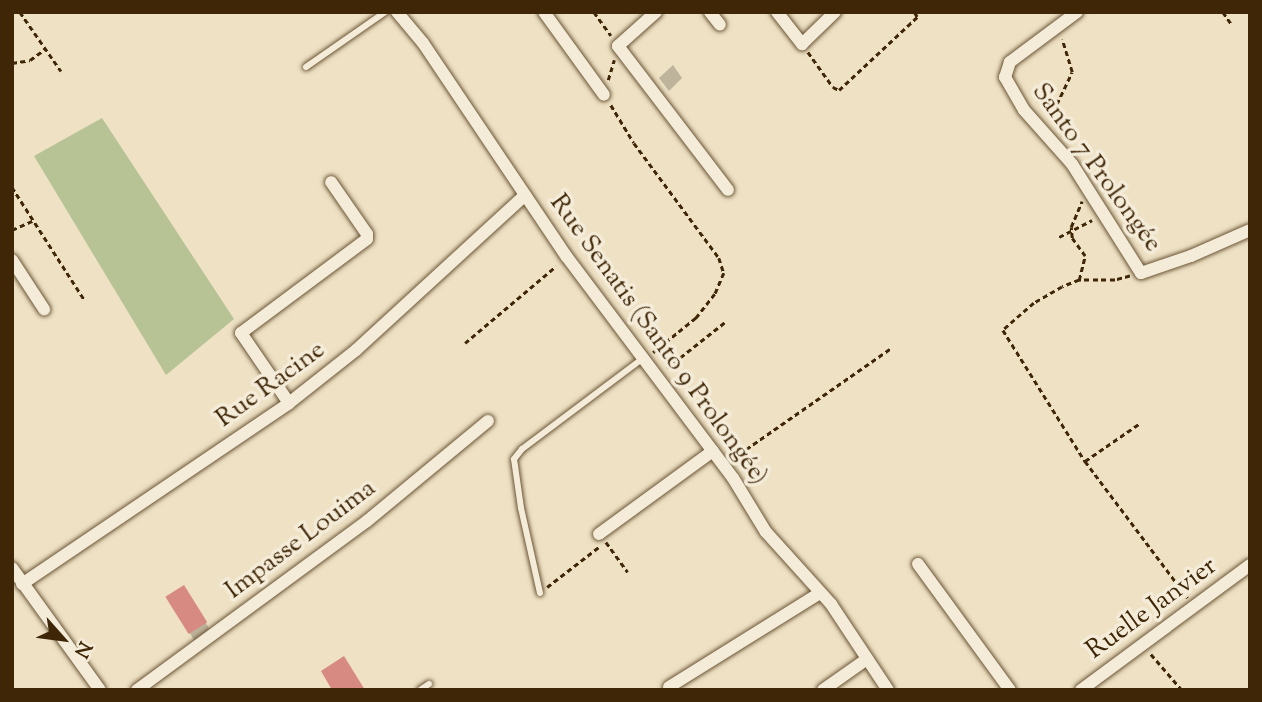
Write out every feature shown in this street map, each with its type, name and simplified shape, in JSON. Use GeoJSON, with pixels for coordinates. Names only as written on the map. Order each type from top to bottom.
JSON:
{"type":"FeatureCollection","features":[{"type":"Feature","properties":{"kind":"street","name":"Rue Senatis (Santo 9 Prolongée)"},"geometry":{"type":"LineString","coordinates":[[397,12],[423,43],[567,257],[723,465],[766,532],[820,593],[888,690]]}},
{"type":"Feature","properties":{"kind":"street"},"geometry":{"type":"LineString","coordinates":[[544,12],[604,95]]}},
{"type":"Feature","properties":{"kind":"street"},"geometry":{"type":"LineString","coordinates":[[656,12],[618,46],[728,190]]}},
{"type":"Feature","properties":{"kind":"street"},"geometry":{"type":"LineString","coordinates":[[710,12],[720,25]]}},
{"type":"Feature","properties":{"kind":"street"},"geometry":{"type":"LineString","coordinates":[[777,12],[802,44],[835,12]]}},
{"type":"Feature","properties":{"kind":"street","name":"Santo 7 Prolongée"},"geometry":{"type":"LineString","coordinates":[[1077,12],[1010,62],[1005,69],[1005,77],[1024,110],[1060,150],[1087,188],[1140,274],[1191,256],[1250,230]]}},
{"type":"Feature","properties":{"kind":"street"},"geometry":{"type":"LineString","coordinates":[[289,403],[241,333],[367,239],[368,234],[331,182]]}},
{"type":"Feature","properties":{"kind":"street","name":"Rue Racine"},"geometry":{"type":"LineString","coordinates":[[22,584],[289,403],[356,350],[525,195]]}},
{"type":"Feature","properties":{"kind":"street"},"geometry":{"type":"LineString","coordinates":[[12,260],[44,309]]}},
{"type":"Feature","properties":{"kind":"street","name":"Impasse Louima"},"geometry":{"type":"LineString","coordinates":[[137,690],[367,521],[488,421]]}},
{"type":"Feature","properties":{"kind":"street"},"geometry":{"type":"LineString","coordinates":[[603,538],[713,451]]}},
{"type":"Feature","properties":{"kind":"street"},"geometry":{"type":"LineString","coordinates":[[918,564],[1010,690]]}},
{"type":"Feature","properties":{"kind":"street","name":"Ruelle Janvier"},"geometry":{"type":"LineString","coordinates":[[1081,690],[1250,565]]}},
{"type":"Feature","properties":{"kind":"street"},"geometry":{"type":"LineString","coordinates":[[12,568],[100,690]]}},
{"type":"Feature","properties":{"kind":"street"},"geometry":{"type":"LineString","coordinates":[[669,687],[820,593]]}},
{"type":"Feature","properties":{"kind":"street"},"geometry":{"type":"LineString","coordinates":[[823,690],[867,659]]}},
{"type":"Feature","properties":{"kind":"lane"},"geometry":{"type":"LineString","coordinates":[[306,67],[385,12]]}},
{"type":"Feature","properties":{"kind":"lane"},"geometry":{"type":"LineString","coordinates":[[540,593],[521,508],[514,459],[522,450],[643,359]]}},
{"type":"Feature","properties":{"kind":"lane"},"geometry":{"type":"LineString","coordinates":[[421,690],[429,684]]}},
{"type":"Feature","properties":{"kind":"path"},"geometry":{"type":"LineString","coordinates":[[20,12],[61,71]]}},
{"type":"Feature","properties":{"kind":"path"},"geometry":{"type":"LineString","coordinates":[[594,12],[618,46],[604,95],[634,143],[719,258],[724,273],[715,294],[696,318],[643,359]]}},
{"type":"Feature","properties":{"kind":"path"},"geometry":{"type":"LineString","coordinates":[[802,44],[833,87],[839,90],[917,17],[914,12]]}},
{"type":"Feature","properties":{"kind":"path"},"geometry":{"type":"LineString","coordinates":[[1223,12],[1233,25]]}},
{"type":"Feature","properties":{"kind":"path"},"geometry":{"type":"LineString","coordinates":[[1060,150],[1060,136],[1053,112],[1072,72],[1061,43],[1062,23]]}},
{"type":"Feature","properties":{"kind":"path"},"geometry":{"type":"LineString","coordinates":[[12,63],[30,60],[46,49]]}},
{"type":"Feature","properties":{"kind":"path"},"geometry":{"type":"LineString","coordinates":[[12,187],[85,299]]}},
{"type":"Feature","properties":{"kind":"path"},"geometry":{"type":"LineString","coordinates":[[1079,280],[1084,256],[1072,238],[1071,231],[1087,188]]}},
{"type":"Feature","properties":{"kind":"path"},"geometry":{"type":"LineString","coordinates":[[1059,237],[1104,213]]}},
{"type":"Feature","properties":{"kind":"path"},"geometry":{"type":"LineString","coordinates":[[12,229],[34,220]]}},
{"type":"Feature","properties":{"kind":"path"},"geometry":{"type":"LineString","coordinates":[[466,344],[567,257]]}},
{"type":"Feature","properties":{"kind":"path"},"geometry":{"type":"LineString","coordinates":[[1140,274],[1115,280],[1079,280],[1034,303],[1003,330],[1085,461],[1194,606]]}},
{"type":"Feature","properties":{"kind":"path"},"geometry":{"type":"LineString","coordinates":[[656,377],[724,322]]}},
{"type":"Feature","properties":{"kind":"path"},"geometry":{"type":"LineString","coordinates":[[723,465],[891,348]]}},
{"type":"Feature","properties":{"kind":"path"},"geometry":{"type":"LineString","coordinates":[[1085,461],[1140,422]]}},
{"type":"Feature","properties":{"kind":"path"},"geometry":{"type":"LineString","coordinates":[[540,593],[603,538],[628,572]]}},
{"type":"Feature","properties":{"kind":"path"},"geometry":{"type":"LineString","coordinates":[[1144,646],[1182,690]]}},
{"type":"Feature","properties":{"kind":"green space"},"geometry":{"type":"Polygon","coordinates":[[[102,118],[234,319],[166,375],[34,156],[102,118]]]}},
{"type":"Feature","properties":{"kind":"building"},"geometry":{"type":"Polygon","coordinates":[[[184,585],[207,622],[189,634],[165,597],[184,585]]]}},
{"type":"Feature","properties":{"kind":"building"},"geometry":{"type":"Polygon","coordinates":[[[344,656],[365,690],[332,690],[321,671],[344,656]]]}}]}
